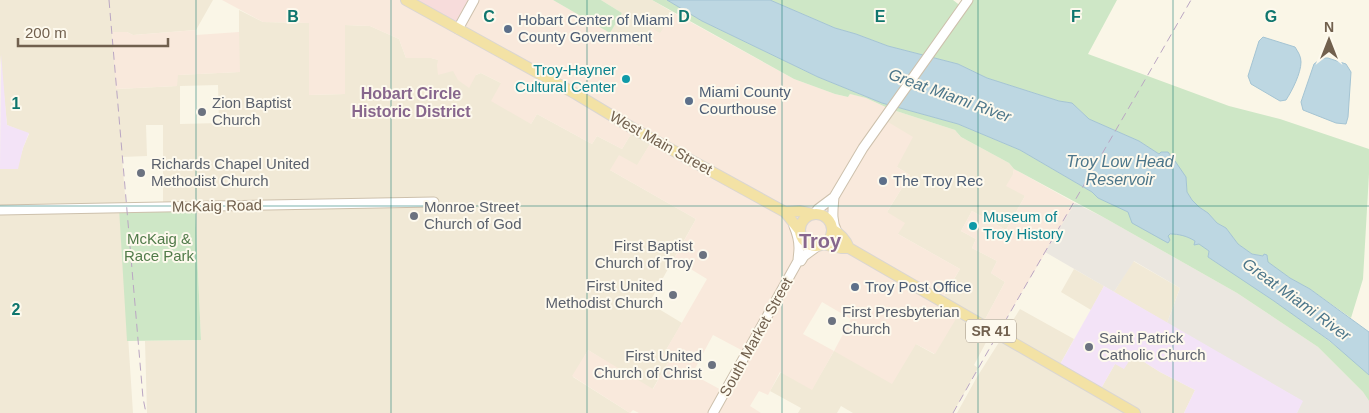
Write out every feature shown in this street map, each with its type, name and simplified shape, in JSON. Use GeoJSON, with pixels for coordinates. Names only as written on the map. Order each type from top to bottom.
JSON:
{"type":"FeatureCollection","features":[{"type":"Feature","properties":{"kind":"main road","name":"West Main Street"},"geometry":{"type":"LineString","coordinates":[[406,0],[788,215]]}},
{"type":"Feature","properties":{"kind":"main road"},"geometry":{"type":"LineString","coordinates":[[458,29],[474,0]]}},
{"type":"Feature","properties":{"kind":"main road"},"geometry":{"type":"LineString","coordinates":[[798,262],[802,222],[834,197],[863,148],[968,0]]}},
{"type":"Feature","properties":{"kind":"main road"},"geometry":{"type":"LineString","coordinates":[[798,262],[830,238],[833,225],[834,197]]}},
{"type":"Feature","properties":{"kind":"main road","name":"McKaig Road"},"geometry":{"type":"LineString","coordinates":[[0,210],[434,202]]}},
{"type":"Feature","properties":{"kind":"main road"},"geometry":{"type":"LineString","coordinates":[[813,212],[824,216],[833,225],[848,248],[809,243],[804,240],[801,232],[788,215],[813,212]]}},
{"type":"Feature","properties":{"kind":"main road"},"geometry":{"type":"LineString","coordinates":[[788,215],[799,245]]}},
{"type":"Feature","properties":{"kind":"main road","name":"SR 41"},"geometry":{"type":"LineString","coordinates":[[848,248],[1135,413]]}},
{"type":"Feature","properties":{"kind":"main road","name":"South Market Street"},"geometry":{"type":"LineString","coordinates":[[713,413],[798,262]]}},
{"type":"Feature","properties":{"kind":"shaded area"},"geometry":{"type":"Polygon","coordinates":[[[0,0],[213,0],[196,30],[133,35],[127,32],[112,33],[117,89],[177,86],[177,75],[239,72],[239,10],[263,22],[309,23],[309,95],[345,94],[345,25],[370,26],[399,39],[406,58],[431,58],[439,60],[437,66],[476,75],[481,73],[501,83],[531,124],[537,114],[592,144],[597,136],[622,149],[634,129],[653,139],[637,166],[610,170],[696,219],[649,303],[682,323],[662,357],[669,361],[652,390],[588,350],[573,377],[630,413],[147,413],[145,341],[201,340],[195,206],[163,207],[163,125],[146,125],[147,156],[122,157],[126,208],[124,274],[133,413],[0,413],[0,169],[17,169],[29,134],[7,125],[0,55],[0,0]],[[218,85],[180,86],[180,124],[219,123],[218,85]]]}},
{"type":"Feature","properties":{"kind":"shaded area"},"geometry":{"type":"Polygon","coordinates":[[[222,0],[553,0],[610,33],[611,31],[640,47],[651,28],[660,33],[674,13],[794,79],[835,94],[848,97],[850,94],[866,98],[890,109],[883,119],[913,137],[897,167],[910,175],[887,212],[905,223],[898,234],[960,269],[941,301],[960,312],[935,354],[916,344],[892,384],[834,351],[812,390],[780,372],[768,395],[759,391],[750,406],[761,413],[639,413],[633,410],[630,413],[572,376],[588,350],[653,389],[669,361],[662,357],[707,279],[674,259],[696,219],[610,170],[619,155],[637,165],[653,139],[634,129],[622,149],[597,136],[592,144],[537,114],[531,124],[491,101],[501,83],[481,73],[476,75],[469,88],[458,80],[453,71],[438,75],[438,60],[431,58],[406,58],[399,39],[370,26],[345,25],[345,94],[309,95],[309,23],[263,22],[222,0]],[[822,302],[803,334],[834,351],[851,319],[822,302]],[[713,335],[692,374],[725,392],[747,353],[713,335]]]}},
{"type":"Feature","properties":{"kind":"shaded area"},"geometry":{"type":"Polygon","coordinates":[[[406,0],[474,0],[458,29],[406,0]]]}},
{"type":"Feature","properties":{"kind":"shaded area"},"geometry":{"type":"Polygon","coordinates":[[[601,0],[652,0],[674,13],[660,34],[651,29],[640,47],[611,31],[622,13],[601,0]]]}},
{"type":"Feature","properties":{"kind":"shaded area"},"geometry":{"type":"Polygon","coordinates":[[[196,30],[196,35],[239,32],[240,72],[178,75],[177,86],[116,89],[112,32],[127,32],[133,35],[196,30]]]}},
{"type":"Feature","properties":{"kind":"shaded area"},"geometry":{"type":"Polygon","coordinates":[[[1,54],[7,125],[29,133],[18,169],[0,169],[1,54]]]}},
{"type":"Feature","properties":{"kind":"shaded area"},"geometry":{"type":"Polygon","coordinates":[[[890,109],[955,130],[961,137],[1009,163],[1014,169],[1013,174],[1025,196],[1006,230],[972,211],[961,231],[976,239],[972,248],[997,261],[991,273],[1005,282],[982,325],[992,331],[974,365],[978,368],[953,413],[853,413],[841,406],[837,413],[798,413],[801,408],[770,391],[781,372],[812,389],[834,351],[916,344],[934,354],[941,301],[960,269],[898,234],[887,212],[910,175],[897,167],[883,119],[890,109]]]}},
{"type":"Feature","properties":{"kind":"shaded area"},"geometry":{"type":"Polygon","coordinates":[[[1014,169],[1075,203],[997,334],[982,325],[1005,282],[991,273],[997,261],[972,248],[976,239],[961,231],[972,211],[1006,230],[1025,196],[1006,186],[1014,169]]]}},
{"type":"Feature","properties":{"kind":"shaded area"},"geometry":{"type":"Polygon","coordinates":[[[1075,203],[1237,293],[1318,347],[1363,392],[1369,401],[1369,413],[1297,413],[1302,401],[1167,323],[1180,288],[1134,261],[1114,292],[1045,252],[1075,203]]]}},
{"type":"Feature","properties":{"kind":"shaded area"},"geometry":{"type":"Polygon","coordinates":[[[1133,261],[1180,288],[1167,323],[1114,292],[1133,261]]]}},
{"type":"Feature","properties":{"kind":"shaded area"},"geometry":{"type":"Polygon","coordinates":[[[1074,269],[1104,286],[1091,310],[1061,292],[1074,269]]]}},
{"type":"Feature","properties":{"kind":"shaded area"},"geometry":{"type":"Polygon","coordinates":[[[1104,286],[1303,401],[1297,413],[1184,413],[1195,390],[1160,372],[1133,355],[1124,369],[1115,364],[1099,392],[1058,368],[1104,286]]]}},
{"type":"Feature","properties":{"kind":"shaded area"},"geometry":{"type":"Polygon","coordinates":[[[1020,309],[1074,339],[1058,368],[1099,392],[1115,364],[1133,355],[1160,372],[1195,390],[1184,413],[957,413],[977,377],[1020,309]]]}},
{"type":"Feature","properties":{"kind":"green space"},"geometry":{"type":"Polygon","coordinates":[[[553,0],[601,0],[622,13],[610,33],[553,0]]]}},
{"type":"Feature","properties":{"kind":"green space"},"geometry":{"type":"Polygon","coordinates":[[[652,0],[667,0],[702,21],[818,77],[882,103],[958,124],[1020,150],[1092,192],[1098,198],[1128,212],[1167,236],[1178,234],[1195,241],[1209,251],[1208,257],[1301,320],[1331,342],[1369,375],[1369,401],[1363,392],[1318,347],[1237,293],[1014,169],[1009,163],[961,137],[955,130],[890,109],[866,98],[850,94],[848,97],[835,94],[794,79],[652,0]]]}},
{"type":"Feature","properties":{"kind":"green space"},"geometry":{"type":"Polygon","coordinates":[[[770,0],[953,0],[962,7],[968,0],[1117,0],[1088,54],[1229,106],[1280,119],[1369,149],[1363,279],[1351,318],[1267,262],[1268,257],[1252,254],[1238,244],[1226,228],[1217,223],[1192,200],[1187,192],[1186,177],[1174,164],[1172,165],[1139,141],[1089,119],[1072,103],[1059,101],[987,78],[958,64],[888,46],[835,28],[770,0]]]}},
{"type":"Feature","properties":{"kind":"green space","name":"McKaig & Race Park"},"geometry":{"type":"Polygon","coordinates":[[[195,206],[201,340],[127,341],[119,208],[195,206]]]}},
{"type":"Feature","properties":{"kind":"water","name":"Troy Low Head Reservoir"},"geometry":{"type":"Polygon","coordinates":[[[667,0],[770,0],[835,28],[888,46],[958,64],[987,78],[1059,101],[1072,103],[1089,119],[1139,141],[1159,154],[1161,152],[1168,152],[1171,156],[1168,162],[1172,165],[1175,161],[1186,177],[1187,192],[1192,200],[1217,223],[1226,228],[1238,244],[1252,254],[1267,255],[1268,262],[1290,278],[1310,289],[1369,332],[1369,375],[1330,341],[1208,257],[1209,251],[1199,244],[1194,245],[1195,241],[1192,239],[1177,234],[1170,234],[1168,236],[1170,240],[1168,243],[1132,223],[1128,212],[1098,198],[1092,192],[1020,150],[958,124],[882,103],[818,77],[702,21],[667,0]]]}},
{"type":"Feature","properties":{"kind":"water"},"geometry":{"type":"Polygon","coordinates":[[[1263,37],[1295,47],[1300,56],[1300,71],[1286,100],[1280,101],[1251,84],[1248,76],[1259,41],[1263,37]]]}},
{"type":"Feature","properties":{"kind":"water"},"geometry":{"type":"Polygon","coordinates":[[[1322,58],[1346,64],[1351,72],[1346,124],[1336,123],[1303,110],[1301,102],[1314,64],[1322,58]]]}},
{"type":"Feature","properties":{"kind":"railway"},"geometry":{"type":"LineString","coordinates":[[109,0],[143,398],[146,413]]}},
{"type":"Feature","properties":{"kind":"railway"},"geometry":{"type":"LineString","coordinates":[[953,413],[1191,0]]}},
{"type":"Feature","properties":{"kind":"place","name":"Hobart Center of Miami County Government"},"geometry":{"type":"Point","coordinates":[508,29]}},
{"type":"Feature","properties":{"kind":"place","name":"Troy-Hayner Cultural Center"},"geometry":{"type":"Point","coordinates":[626,79]}},
{"type":"Feature","properties":{"kind":"place","name":"Miami County Courthouse"},"geometry":{"type":"Point","coordinates":[689,101]}},
{"type":"Feature","properties":{"kind":"place","name":"Zion Baptist Church"},"geometry":{"type":"Point","coordinates":[202,112]}},
{"type":"Feature","properties":{"kind":"place","name":"Richards Chapel United Methodist Church"},"geometry":{"type":"Point","coordinates":[141,173]}},
{"type":"Feature","properties":{"kind":"place","name":"The Troy Rec"},"geometry":{"type":"Point","coordinates":[883,181]}},
{"type":"Feature","properties":{"kind":"place","name":"Monroe Street Church of God"},"geometry":{"type":"Point","coordinates":[414,216]}},
{"type":"Feature","properties":{"kind":"place","name":"Museum of Troy History"},"geometry":{"type":"Point","coordinates":[973,226]}},
{"type":"Feature","properties":{"kind":"place","name":"First Baptist Church of Troy"},"geometry":{"type":"Point","coordinates":[703,255]}},
{"type":"Feature","properties":{"kind":"place","name":"Troy Post Office"},"geometry":{"type":"Point","coordinates":[855,287]}},
{"type":"Feature","properties":{"kind":"place","name":"First United Methodist Church"},"geometry":{"type":"Point","coordinates":[673,295]}},
{"type":"Feature","properties":{"kind":"place","name":"First Presbyterian Church"},"geometry":{"type":"Point","coordinates":[832,321]}},
{"type":"Feature","properties":{"kind":"place","name":"Saint Patrick Catholic Church"},"geometry":{"type":"Point","coordinates":[1089,347]}},
{"type":"Feature","properties":{"kind":"place","name":"First United Church of Christ"},"geometry":{"type":"Point","coordinates":[712,365]}},
{"type":"Feature","properties":{"kind":"district","name":"Hobart Circle Historic District"},"geometry":{"type":"Point","coordinates":[411,102]}},
{"type":"Feature","properties":{"kind":"district","name":"Troy"},"geometry":{"type":"Point","coordinates":[820,241]}},
{"type":"Feature","properties":{"kind":"water label","name":"Great Miami River"},"geometry":{"type":"Point","coordinates":[950,95]}},
{"type":"Feature","properties":{"kind":"water label","name":"Great Miami River"},"geometry":{"type":"Point","coordinates":[1297,299]}}]}
